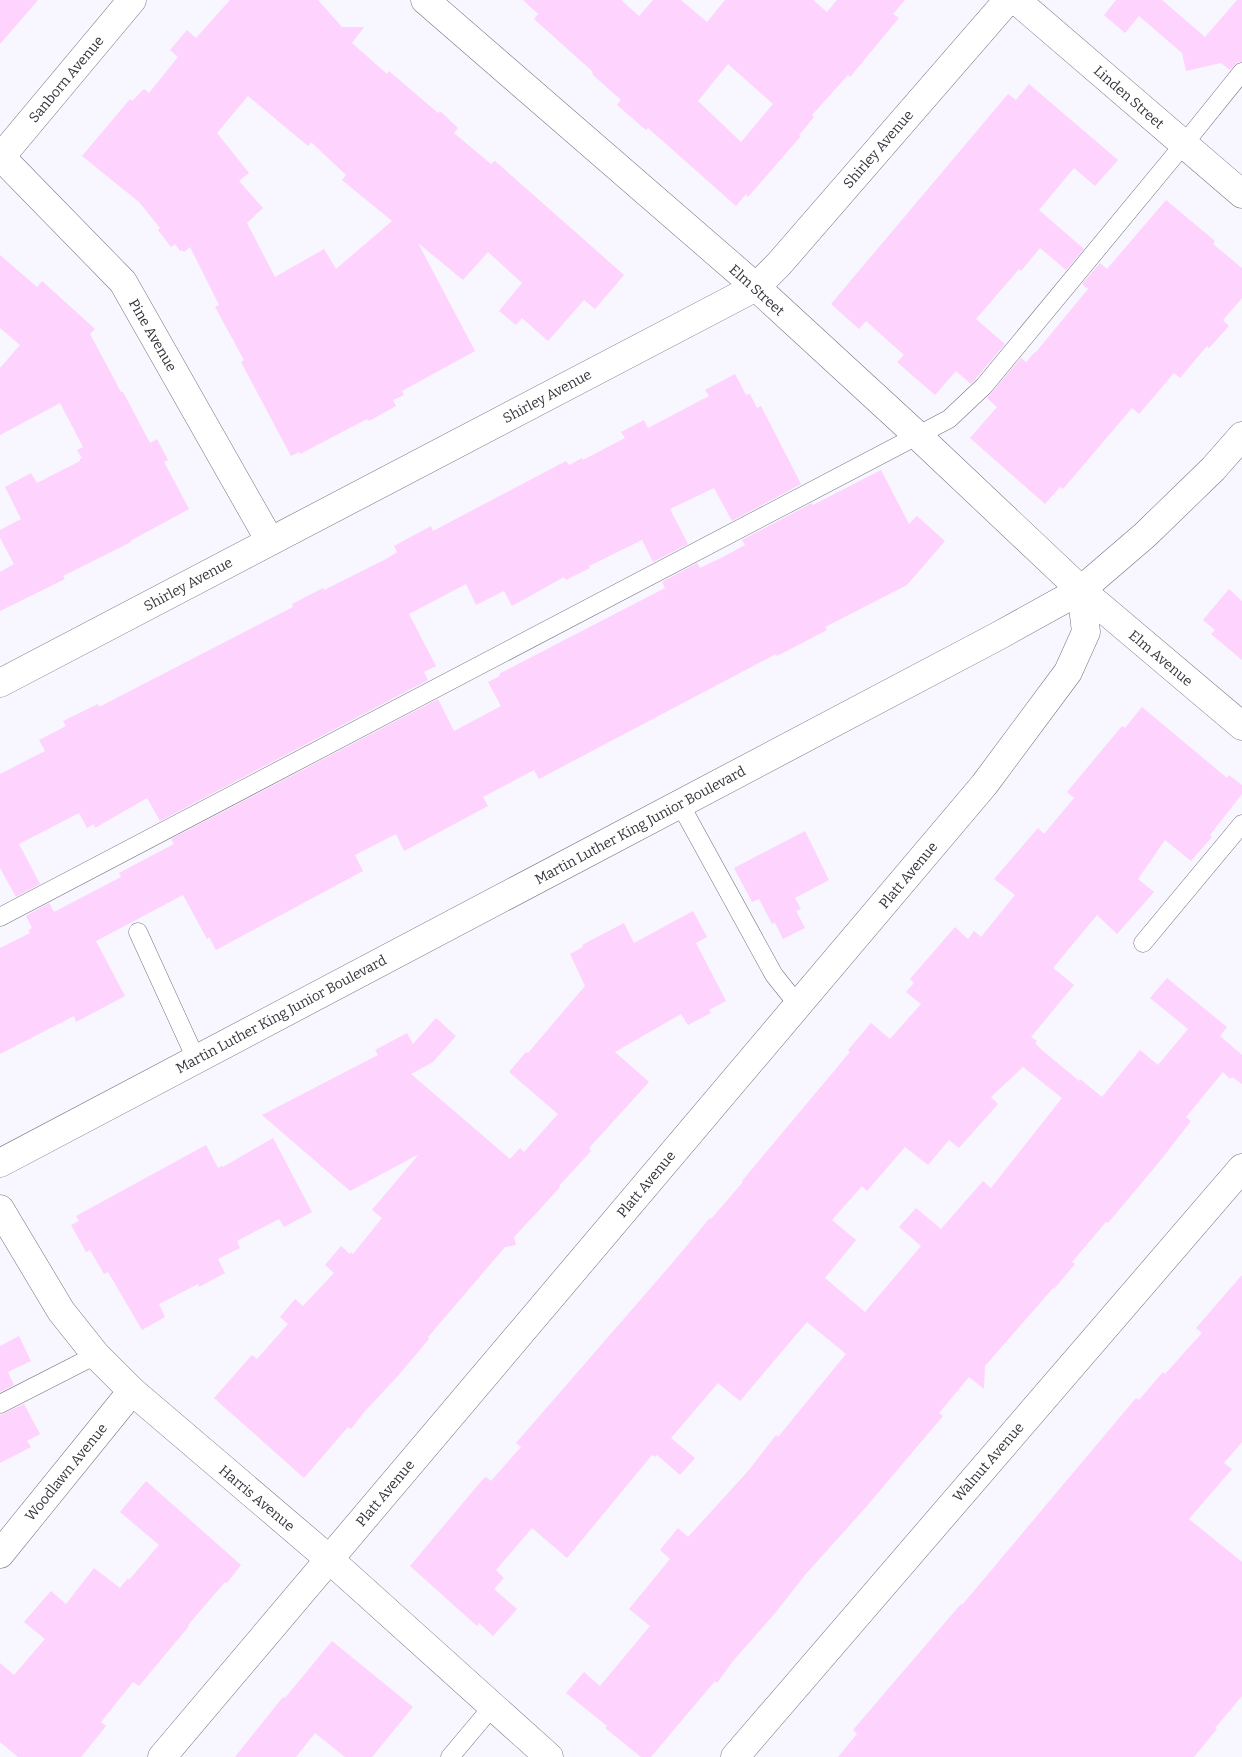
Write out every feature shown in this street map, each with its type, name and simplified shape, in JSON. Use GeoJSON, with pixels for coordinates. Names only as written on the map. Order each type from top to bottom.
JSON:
{"type":"FeatureCollection","features":[{"type":"Feature","properties":{"kind":"street","name":"Sanborn Avenue"},"geometry":{"type":"LineString","coordinates":[[0,157],[132,0]]}},
{"type":"Feature","properties":{"kind":"street","name":"Elm Street"},"geometry":{"type":"LineString","coordinates":[[424,0],[756,288],[918,436],[1081,590]]}},
{"type":"Feature","properties":{"kind":"street","name":"Shirley Avenue"},"geometry":{"type":"LineString","coordinates":[[0,683],[756,288],[1008,0]]}},
{"type":"Feature","properties":{"kind":"street","name":"Linden Street"},"geometry":{"type":"LineString","coordinates":[[1016,0],[1242,194]]}},
{"type":"Feature","properties":{"kind":"street","name":"Pine Avenue"},"geometry":{"type":"LineString","coordinates":[[0,157],[123,282],[270,541]]}},
{"type":"Feature","properties":{"kind":"street","name":"Martin Luther King Junior Boulevard"},"geometry":{"type":"LineString","coordinates":[[0,1163],[998,636],[1081,590],[1145,535],[1213,469],[1242,436]]}},
{"type":"Feature","properties":{"kind":"street","name":"Elm Avenue"},"geometry":{"type":"LineString","coordinates":[[1081,590],[1242,726]]}},
{"type":"Feature","properties":{"kind":"street","name":"Platt Avenue"},"geometry":{"type":"LineString","coordinates":[[162,1757],[984,785],[1068,672],[1086,632],[1081,590]]}},
{"type":"Feature","properties":{"kind":"street","name":"Walnut Avenue"},"geometry":{"type":"LineString","coordinates":[[735,1757],[1242,1168]]}},
{"type":"Feature","properties":{"kind":"street","name":"Harris Avenue"},"geometry":{"type":"LineString","coordinates":[[0,1209],[61,1311],[96,1355],[132,1391],[329,1559],[550,1757]]}},
{"type":"Feature","properties":{"kind":"street","name":"Woodlawn Avenue"},"geometry":{"type":"LineString","coordinates":[[0,1554],[132,1391]]}},
{"type":"Feature","properties":{"kind":"lane"},"geometry":{"type":"LineString","coordinates":[[0,917],[949,419],[984,386],[1242,72]]}},
{"type":"Feature","properties":{"kind":"lane"},"geometry":{"type":"LineString","coordinates":[[680,804],[774,975],[798,1005]]}},
{"type":"Feature","properties":{"kind":"lane"},"geometry":{"type":"LineString","coordinates":[[1143,944],[1242,824]]}},
{"type":"Feature","properties":{"kind":"lane"},"geometry":{"type":"LineString","coordinates":[[138,932],[196,1059]]}},
{"type":"Feature","properties":{"kind":"lane"},"geometry":{"type":"LineString","coordinates":[[0,1404],[96,1355]]}},
{"type":"Feature","properties":{"kind":"lane"},"geometry":{"type":"LineString","coordinates":[[450,1757],[492,1707]]}},
{"type":"Feature","properties":{"kind":"building"},"geometry":{"type":"Polygon","coordinates":[[[0,0],[38,0],[0,44],[0,0]]]}},
{"type":"Feature","properties":{"kind":"building"},"geometry":{"type":"Polygon","coordinates":[[[230,0],[318,0],[342,27],[364,27],[352,43],[387,74],[389,71],[438,113],[440,111],[458,128],[454,133],[491,164],[495,161],[624,275],[595,309],[584,300],[548,341],[522,318],[516,325],[499,311],[522,283],[488,252],[463,280],[418,243],[475,351],[402,391],[404,395],[393,400],[396,406],[300,454],[299,452],[291,456],[241,362],[244,360],[215,307],[219,305],[190,247],[184,252],[180,251],[175,244],[171,247],[158,230],[160,228],[139,202],[82,156],[130,99],[132,101],[144,89],[149,93],[178,57],[170,50],[187,30],[196,38],[230,0]],[[248,96],[217,133],[249,173],[239,181],[263,208],[247,223],[275,277],[324,249],[336,269],[392,221],[342,180],[346,175],[311,142],[308,146],[248,96]]]}},
{"type":"Feature","properties":{"kind":"building"},"geometry":{"type":"Polygon","coordinates":[[[523,0],[621,0],[639,16],[653,0],[681,0],[707,22],[725,0],[813,0],[827,12],[837,0],[905,0],[893,14],[899,18],[850,77],[848,75],[812,115],[814,117],[799,135],[801,136],[748,197],[746,194],[736,206],[648,128],[646,130],[617,105],[621,100],[534,19],[538,14],[523,0]],[[728,64],[698,101],[741,142],[773,104],[728,64]]]}},
{"type":"Feature","properties":{"kind":"building"},"geometry":{"type":"Polygon","coordinates":[[[1116,0],[1162,0],[1205,37],[1237,0],[1242,0],[1242,62],[1238,62],[1230,70],[1221,63],[1186,71],[1182,53],[1139,16],[1125,33],[1104,15],[1116,0]]]}},
{"type":"Feature","properties":{"kind":"building"},"geometry":{"type":"Polygon","coordinates":[[[1029,84],[1118,160],[1095,186],[1074,168],[1039,210],[1084,249],[1066,270],[1040,248],[1021,271],[1019,269],[976,319],[1005,344],[971,384],[956,371],[935,395],[897,362],[904,355],[866,321],[859,329],[831,304],[1008,94],[1016,100],[1029,84]]]}},
{"type":"Feature","properties":{"kind":"building"},"geometry":{"type":"Polygon","coordinates":[[[1166,200],[1215,241],[1213,244],[1242,268],[1242,298],[1223,320],[1229,326],[1209,348],[1207,346],[1180,378],[1174,373],[1139,414],[1132,408],[1063,489],[1060,487],[1045,504],[970,438],[997,407],[987,398],[1021,358],[1026,362],[1036,352],[1088,289],[1082,284],[1100,263],[1107,269],[1166,200]]]}},
{"type":"Feature","properties":{"kind":"building"},"geometry":{"type":"Polygon","coordinates":[[[0,255],[37,287],[42,281],[95,329],[90,334],[150,443],[157,439],[168,460],[164,462],[189,509],[131,542],[63,576],[65,579],[0,611],[0,572],[14,564],[0,538],[0,530],[21,519],[5,487],[31,473],[37,483],[80,461],[82,458],[77,450],[83,447],[60,403],[0,435],[0,368],[20,345],[0,328],[0,255]]]}},
{"type":"Feature","properties":{"kind":"building"},"geometry":{"type":"Polygon","coordinates":[[[735,374],[746,395],[750,394],[757,408],[761,406],[801,484],[732,521],[714,488],[670,509],[688,544],[653,562],[642,540],[589,566],[590,568],[566,580],[564,577],[512,606],[504,591],[476,605],[466,584],[409,614],[436,666],[424,672],[428,680],[160,821],[147,798],[95,828],[94,824],[87,828],[79,813],[19,844],[40,884],[16,897],[0,868],[0,774],[45,751],[39,740],[66,726],[63,721],[98,704],[99,707],[293,607],[292,604],[323,588],[324,590],[386,559],[397,552],[394,546],[431,526],[433,531],[566,461],[569,465],[582,458],[583,460],[625,438],[621,432],[644,420],[648,428],[709,396],[705,390],[735,374]]]}},
{"type":"Feature","properties":{"kind":"building"},"geometry":{"type":"Polygon","coordinates":[[[881,470],[909,524],[917,516],[945,541],[907,585],[825,627],[827,630],[777,656],[776,654],[539,779],[534,770],[483,797],[488,806],[404,851],[396,834],[355,855],[363,871],[216,950],[209,937],[207,939],[183,895],[96,941],[125,996],[76,1022],[74,1016],[0,1054],[0,948],[30,933],[28,930],[32,928],[26,916],[49,903],[54,912],[121,877],[119,873],[174,844],[171,839],[438,699],[454,731],[501,706],[488,682],[500,676],[499,674],[665,588],[662,582],[697,563],[700,568],[723,557],[745,545],[742,540],[812,503],[813,505],[881,470]]]}},
{"type":"Feature","properties":{"kind":"building"},"geometry":{"type":"Polygon","coordinates":[[[1229,589],[1242,601],[1242,660],[1211,634],[1215,630],[1203,620],[1229,589]]]}},
{"type":"Feature","properties":{"kind":"building"},"geometry":{"type":"Polygon","coordinates":[[[1142,707],[1227,778],[1229,775],[1242,785],[1242,794],[1210,835],[1212,837],[1191,861],[1165,840],[1138,879],[1154,892],[1117,934],[1097,915],[1053,968],[1074,985],[1031,1037],[1037,1041],[1035,1043],[1042,1050],[1079,1081],[1080,1079],[1102,1097],[1140,1050],[1158,1065],[1188,1029],[1150,998],[1167,978],[1227,1027],[1220,1036],[1242,1055],[1242,1084],[1232,1077],[1230,1079],[1223,1072],[1186,1117],[1191,1121],[1160,1161],[1108,1223],[1106,1222],[1072,1262],[1075,1264],[1054,1289],[985,1366],[984,1389],[969,1377],[939,1413],[943,1416],[805,1575],[717,1683],[715,1681],[651,1757],[641,1757],[605,1728],[607,1726],[566,1693],[584,1672],[600,1686],[650,1626],[629,1609],[670,1559],[660,1550],[678,1528],[688,1537],[749,1470],[776,1435],[778,1437],[846,1354],[807,1322],[740,1401],[718,1383],[671,1438],[695,1458],[680,1475],[657,1455],[655,1457],[652,1455],[567,1558],[532,1528],[496,1570],[504,1578],[494,1589],[517,1609],[493,1636],[479,1623],[477,1626],[410,1566],[483,1479],[486,1477],[491,1481],[521,1447],[516,1443],[743,1182],[850,1052],[848,1050],[871,1023],[890,1039],[921,1004],[906,992],[914,983],[910,979],[955,927],[968,939],[974,931],[981,937],[1015,895],[994,879],[1038,828],[1044,834],[1074,798],[1067,792],[1122,726],[1125,728],[1142,707]],[[1023,1067],[991,1097],[998,1104],[959,1148],[949,1140],[928,1165],[905,1147],[867,1191],[862,1186],[832,1220],[856,1240],[825,1278],[865,1312],[921,1246],[899,1227],[916,1208],[941,1229],[983,1181],[991,1188],[1062,1098],[1023,1067]]]}},
{"type":"Feature","properties":{"kind":"building"},"geometry":{"type":"Polygon","coordinates":[[[805,831],[829,880],[795,898],[801,909],[796,911],[805,928],[783,939],[775,923],[772,924],[759,899],[752,902],[734,868],[805,831]]]}},
{"type":"Feature","properties":{"kind":"building"},"geometry":{"type":"Polygon","coordinates":[[[693,911],[707,937],[696,943],[726,1001],[709,1010],[711,1013],[688,1025],[681,1014],[615,1052],[649,1082],[589,1148],[591,1151],[514,1237],[516,1245],[505,1247],[428,1337],[429,1339],[397,1377],[351,1429],[348,1427],[304,1478],[214,1398],[252,1355],[257,1359],[288,1324],[280,1317],[295,1299],[303,1306],[334,1273],[325,1265],[341,1246],[350,1254],[351,1252],[353,1254],[382,1218],[372,1210],[419,1154],[350,1191],[262,1115],[378,1055],[375,1050],[407,1033],[413,1044],[436,1018],[456,1036],[433,1062],[411,1074],[510,1159],[520,1148],[524,1152],[558,1114],[509,1072],[526,1052],[528,1053],[585,986],[570,954],[583,947],[582,945],[624,923],[634,943],[693,911]]]}},
{"type":"Feature","properties":{"kind":"building"},"geometry":{"type":"Polygon","coordinates":[[[273,1138],[312,1212],[284,1227],[279,1219],[237,1241],[240,1248],[218,1259],[225,1273],[199,1287],[198,1284],[159,1304],[165,1317],[142,1330],[108,1272],[104,1274],[90,1250],[86,1252],[71,1225],[79,1221],[76,1216],[206,1145],[218,1168],[223,1167],[273,1138]]]}},
{"type":"Feature","properties":{"kind":"building"},"geometry":{"type":"Polygon","coordinates":[[[1242,1275],[1242,1442],[1224,1463],[1232,1469],[1189,1519],[1242,1562],[1242,1696],[1194,1757],[838,1757],[857,1734],[853,1730],[962,1605],[1136,1398],[1139,1400],[1163,1372],[1165,1374],[1202,1333],[1196,1328],[1242,1275]]]}},
{"type":"Feature","properties":{"kind":"building"},"geometry":{"type":"Polygon","coordinates":[[[19,1336],[31,1361],[8,1372],[14,1385],[0,1392],[0,1346],[19,1336]]]}},
{"type":"Feature","properties":{"kind":"building"},"geometry":{"type":"Polygon","coordinates":[[[24,1404],[40,1434],[27,1441],[31,1447],[0,1463],[0,1415],[24,1404]]]}},
{"type":"Feature","properties":{"kind":"building"},"geometry":{"type":"Polygon","coordinates":[[[146,1481],[241,1565],[188,1625],[139,1686],[133,1682],[101,1722],[106,1726],[81,1757],[18,1757],[0,1742],[0,1663],[14,1675],[45,1639],[24,1622],[51,1591],[66,1604],[94,1568],[120,1588],[159,1545],[120,1512],[146,1481]]]}},
{"type":"Feature","properties":{"kind":"building"},"geometry":{"type":"Polygon","coordinates":[[[332,1641],[413,1707],[372,1757],[345,1757],[315,1733],[296,1757],[235,1757],[283,1697],[285,1698],[332,1641]]]}}]}
